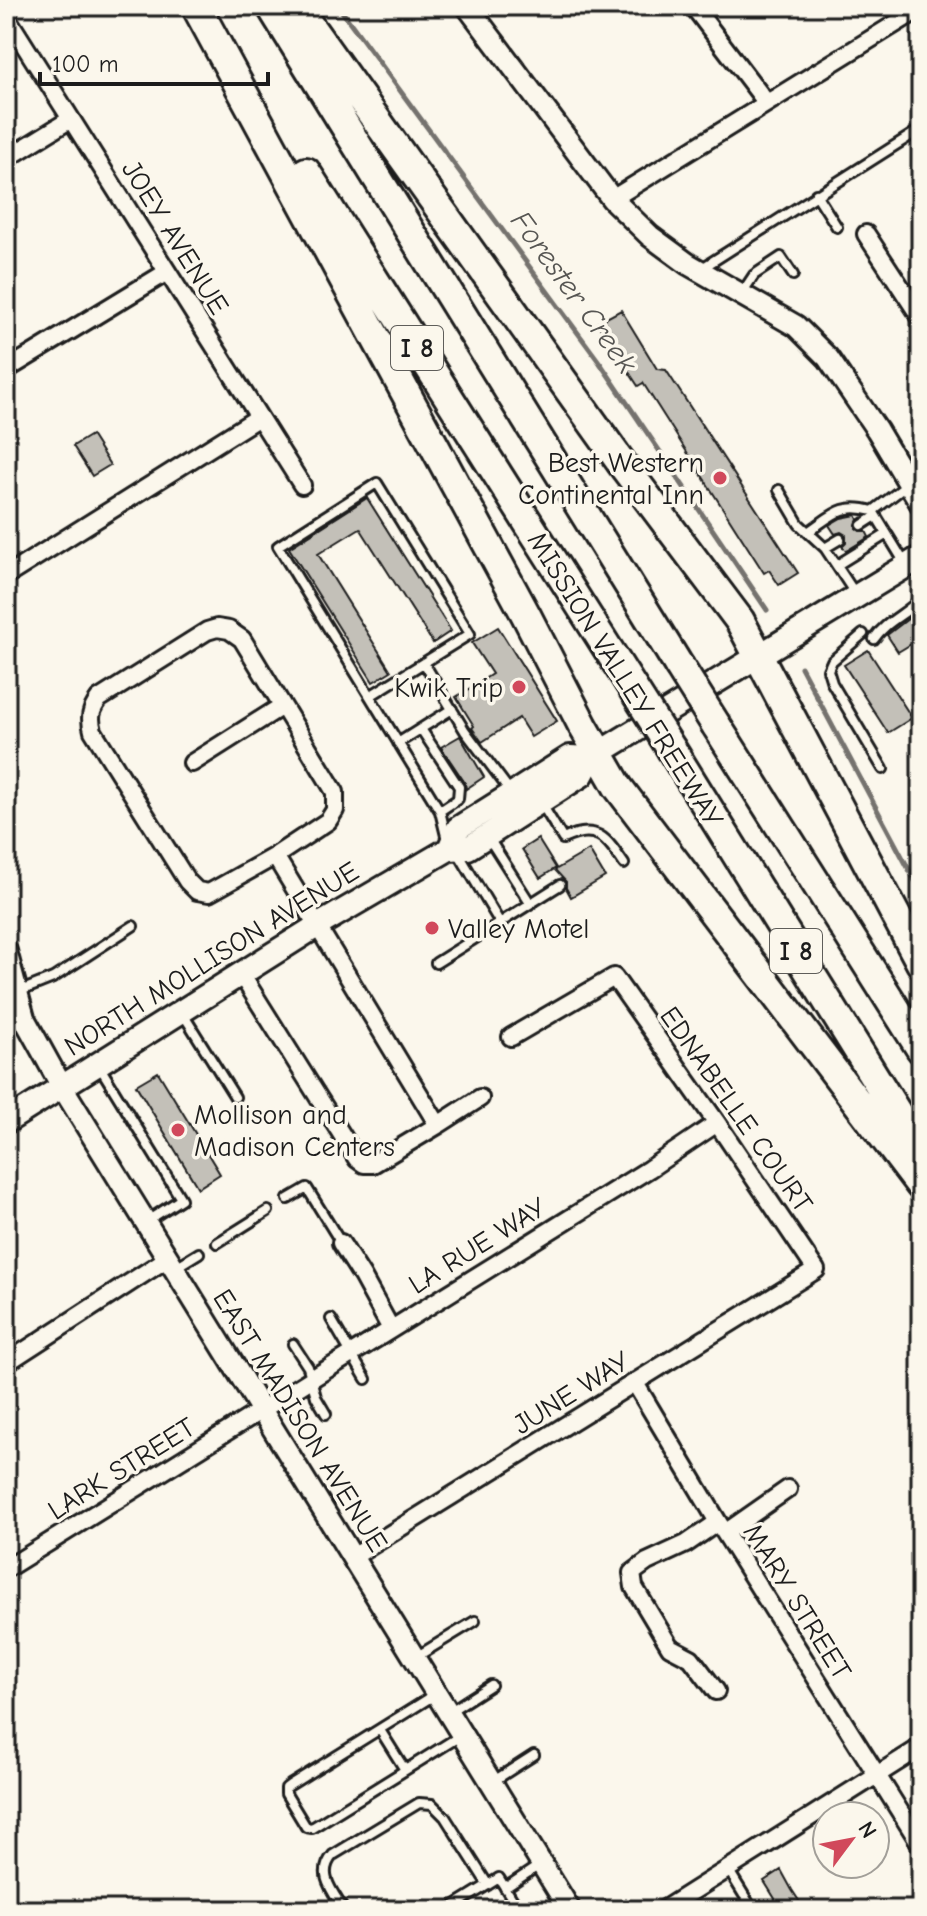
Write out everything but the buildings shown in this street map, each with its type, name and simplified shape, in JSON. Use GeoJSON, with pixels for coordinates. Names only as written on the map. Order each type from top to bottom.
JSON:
{"type":"FeatureCollection","features":[{"type":"Feature","properties":{"kind":"highway","name":"MISSION VALLEY FREEWAY"},"geometry":{"type":"LineString","coordinates":[[198,6],[672,750],[921,1152]]}},
{"type":"Feature","properties":{"kind":"highway"},"geometry":{"type":"LineString","coordinates":[[198,6],[526,615],[595,756],[921,1186]]}},
{"type":"Feature","properties":{"kind":"highway","name":"MISSION VALLEY FREEWAY"},"geometry":{"type":"LineString","coordinates":[[271,6],[679,666],[921,1049]]}},
{"type":"Feature","properties":{"kind":"highway"},"geometry":{"type":"LineString","coordinates":[[295,6],[597,430],[740,621],[921,963]]}},
{"type":"Feature","properties":{"kind":"main road","name":"NORTH MOLLISON AVENUE"},"geometry":{"type":"LineString","coordinates":[[6,1122],[317,926],[452,849],[468,848],[582,775],[595,756],[914,561]]}},
{"type":"Feature","properties":{"kind":"main road","name":"NORTH MOLLISON AVENUE"},"geometry":{"type":"LineString","coordinates":[[452,849],[458,828],[570,757],[595,756]]}},
{"type":"Feature","properties":{"kind":"main road"},"geometry":{"type":"LineString","coordinates":[[487,836],[485,829],[504,810],[508,796]]}},
{"type":"Feature","properties":{"kind":"street"},"geometry":{"type":"LineString","coordinates":[[467,6],[612,199],[650,236],[699,270],[796,326],[828,358],[921,504]]}},
{"type":"Feature","properties":{"kind":"street"},"geometry":{"type":"LineString","coordinates":[[693,6],[766,102]]}},
{"type":"Feature","properties":{"kind":"street"},"geometry":{"type":"LineString","coordinates":[[612,199],[921,8]]}},
{"type":"Feature","properties":{"kind":"street","name":"JOEY AVENUE"},"geometry":{"type":"LineString","coordinates":[[6,16],[302,485]]}},
{"type":"Feature","properties":{"kind":"street"},"geometry":{"type":"LineString","coordinates":[[6,159],[71,119]]}},
{"type":"Feature","properties":{"kind":"street"},"geometry":{"type":"LineString","coordinates":[[866,234],[921,318]]}},
{"type":"Feature","properties":{"kind":"street"},"geometry":{"type":"LineString","coordinates":[[6,370],[167,272]]}},
{"type":"Feature","properties":{"kind":"street"},"geometry":{"type":"LineString","coordinates":[[6,576],[259,417]]}},
{"type":"Feature","properties":{"kind":"street"},"geometry":{"type":"LineString","coordinates":[[217,628],[229,630],[242,639],[282,706],[335,792],[335,810],[328,821],[223,888],[209,893],[197,891],[187,881],[100,744],[90,720],[92,710],[99,699],[207,631],[217,628]]}},
{"type":"Feature","properties":{"kind":"street"},"geometry":{"type":"LineString","coordinates":[[192,763],[282,706]]}},
{"type":"Feature","properties":{"kind":"street"},"geometry":{"type":"LineString","coordinates":[[275,856],[438,1125]]}},
{"type":"Feature","properties":{"kind":"street","name":"EAST MADISON AVENUE"},"geometry":{"type":"LineString","coordinates":[[6,951],[24,1018],[61,1085],[570,1910]]}},
{"type":"Feature","properties":{"kind":"street"},"geometry":{"type":"LineString","coordinates":[[241,974],[357,1159],[364,1164],[373,1164],[480,1098]]}},
{"type":"Feature","properties":{"kind":"street","name":"EDNABELLE COURT"},"geometry":{"type":"LineString","coordinates":[[511,1037],[614,977],[816,1270]]}},
{"type":"Feature","properties":{"kind":"street","name":"LA RUE WAY"},"geometry":{"type":"LineString","coordinates":[[263,1411],[649,1169],[717,1123]]}},
{"type":"Feature","properties":{"kind":"street"},"geometry":{"type":"LineString","coordinates":[[341,1243],[391,1329]]}},
{"type":"Feature","properties":{"kind":"street"},"geometry":{"type":"LineString","coordinates":[[6,1363],[171,1263]]}},
{"type":"Feature","properties":{"kind":"street","name":"JUNE WAY"},"geometry":{"type":"LineString","coordinates":[[353,1557],[816,1270]]}},
{"type":"Feature","properties":{"kind":"street","name":"MARY STREET"},"geometry":{"type":"LineString","coordinates":[[635,1383],[921,1845]]}},
{"type":"Feature","properties":{"kind":"street","name":"LARK STREET"},"geometry":{"type":"LineString","coordinates":[[6,1569],[263,1411]]}},
{"type":"Feature","properties":{"kind":"street"},"geometry":{"type":"LineString","coordinates":[[716,1691],[691,1658],[670,1647],[634,1587],[632,1573],[647,1562],[722,1527],[788,1489]]}},
{"type":"Feature","properties":{"kind":"street"},"geometry":{"type":"LineString","coordinates":[[663,1910],[921,1747]]}},
{"type":"Feature","properties":{"kind":"lane"},"geometry":{"type":"LineString","coordinates":[[699,270],[921,129]]}},
{"type":"Feature","properties":{"kind":"lane"},"geometry":{"type":"LineString","coordinates":[[816,194],[837,227]]}},
{"type":"Feature","properties":{"kind":"lane"},"geometry":{"type":"LineString","coordinates":[[741,293],[754,275],[781,257],[793,275]]}},
{"type":"Feature","properties":{"kind":"lane"},"geometry":{"type":"LineString","coordinates":[[370,696],[470,634],[377,483],[278,546],[440,811],[452,849],[500,923]]}},
{"type":"Feature","properties":{"kind":"lane"},"geometry":{"type":"LineString","coordinates":[[862,525],[909,484]]}},
{"type":"Feature","properties":{"kind":"lane"},"geometry":{"type":"LineString","coordinates":[[779,490],[799,524],[825,548],[857,596]]}},
{"type":"Feature","properties":{"kind":"lane"},"geometry":{"type":"LineString","coordinates":[[808,532],[843,509],[855,506],[874,514],[887,534],[914,561]]}},
{"type":"Feature","properties":{"kind":"lane"},"geometry":{"type":"LineString","coordinates":[[837,565],[887,534]]}},
{"type":"Feature","properties":{"kind":"lane"},"geometry":{"type":"LineString","coordinates":[[825,548],[840,539]]}},
{"type":"Feature","properties":{"kind":"lane"},"geometry":{"type":"LineString","coordinates":[[874,639],[882,627],[912,608],[921,598]]}},
{"type":"Feature","properties":{"kind":"lane"},"geometry":{"type":"LineString","coordinates":[[863,634],[832,661],[828,670],[832,683],[883,769]]}},
{"type":"Feature","properties":{"kind":"lane"},"geometry":{"type":"LineString","coordinates":[[424,663],[508,796]]}},
{"type":"Feature","properties":{"kind":"lane"},"geometry":{"type":"LineString","coordinates":[[398,743],[452,709]]}},
{"type":"Feature","properties":{"kind":"lane"},"geometry":{"type":"LineString","coordinates":[[421,729],[459,787],[458,799],[440,811]]}},
{"type":"Feature","properties":{"kind":"lane"},"geometry":{"type":"LineString","coordinates":[[540,802],[563,839],[583,831],[597,834],[608,840],[624,864]]}},
{"type":"Feature","properties":{"kind":"lane"},"geometry":{"type":"LineString","coordinates":[[487,836],[530,903]]}},
{"type":"Feature","properties":{"kind":"lane"},"geometry":{"type":"LineString","coordinates":[[436,963],[560,885]]}},
{"type":"Feature","properties":{"kind":"lane"},"geometry":{"type":"LineString","coordinates":[[12,982],[53,978],[133,926]]}},
{"type":"Feature","properties":{"kind":"lane"},"geometry":{"type":"LineString","coordinates":[[181,1010],[235,1097]]}},
{"type":"Feature","properties":{"kind":"lane"},"geometry":{"type":"LineString","coordinates":[[98,1063],[181,1199],[145,1222]]}},
{"type":"Feature","properties":{"kind":"lane"},"geometry":{"type":"LineString","coordinates":[[288,1199],[307,1188],[341,1243]]}},
{"type":"Feature","properties":{"kind":"lane"},"geometry":{"type":"LineString","coordinates":[[217,1243],[268,1211]]}},
{"type":"Feature","properties":{"kind":"lane"},"geometry":{"type":"LineString","coordinates":[[171,1263],[199,1253]]}},
{"type":"Feature","properties":{"kind":"lane"},"geometry":{"type":"LineString","coordinates":[[331,1319],[366,1379]]}},
{"type":"Feature","properties":{"kind":"lane"},"geometry":{"type":"LineString","coordinates":[[293,1344],[308,1367],[316,1397],[326,1414]]}},
{"type":"Feature","properties":{"kind":"lane"},"geometry":{"type":"LineString","coordinates":[[415,1658],[475,1621]]}},
{"type":"Feature","properties":{"kind":"lane"},"geometry":{"type":"LineString","coordinates":[[448,1712],[491,1685]]}},
{"type":"Feature","properties":{"kind":"lane"},"geometry":{"type":"LineString","coordinates":[[436,1693],[290,1785],[285,1790],[288,1799],[306,1827],[312,1828],[462,1735]]}},
{"type":"Feature","properties":{"kind":"lane"},"geometry":{"type":"LineString","coordinates":[[380,1730],[405,1770]]}},
{"type":"Feature","properties":{"kind":"lane"},"geometry":{"type":"LineString","coordinates":[[492,1783],[534,1755]]}},
{"type":"Feature","properties":{"kind":"lane"},"geometry":{"type":"LineString","coordinates":[[344,1910],[327,1880],[324,1870],[326,1862],[419,1803],[432,1804],[445,1817],[488,1885]]}},
{"type":"Feature","properties":{"kind":"lane"},"geometry":{"type":"LineString","coordinates":[[505,1888],[541,1864]]}},
{"type":"Feature","properties":{"kind":"lane"},"geometry":{"type":"LineString","coordinates":[[728,1869],[753,1910]]}},
{"type":"Feature","properties":{"kind":"lane"},"geometry":{"type":"LineString","coordinates":[[447,1910],[499,1878],[519,1910]]}},
{"type":"Feature","properties":{"kind":"waterway","name":"Forester Creek"},"geometry":{"type":"LineString","coordinates":[[338,6],[600,363],[767,610]]}},
{"type":"Feature","properties":{"kind":"waterway","name":"Forester Creek"},"geometry":{"type":"LineString","coordinates":[[801,667],[921,892]]}},
{"type":"Feature","properties":{"kind":"place","name":"Best Western Continental Inn"},"geometry":{"type":"Point","coordinates":[720,478]}},
{"type":"Feature","properties":{"kind":"place","name":"Kwik Trip"},"geometry":{"type":"Point","coordinates":[519,687]}},
{"type":"Feature","properties":{"kind":"place","name":"Valley Motel"},"geometry":{"type":"Point","coordinates":[432,928]}},
{"type":"Feature","properties":{"kind":"place","name":"Mollison and Madison Centers"},"geometry":{"type":"Point","coordinates":[178,1130]}}]}
